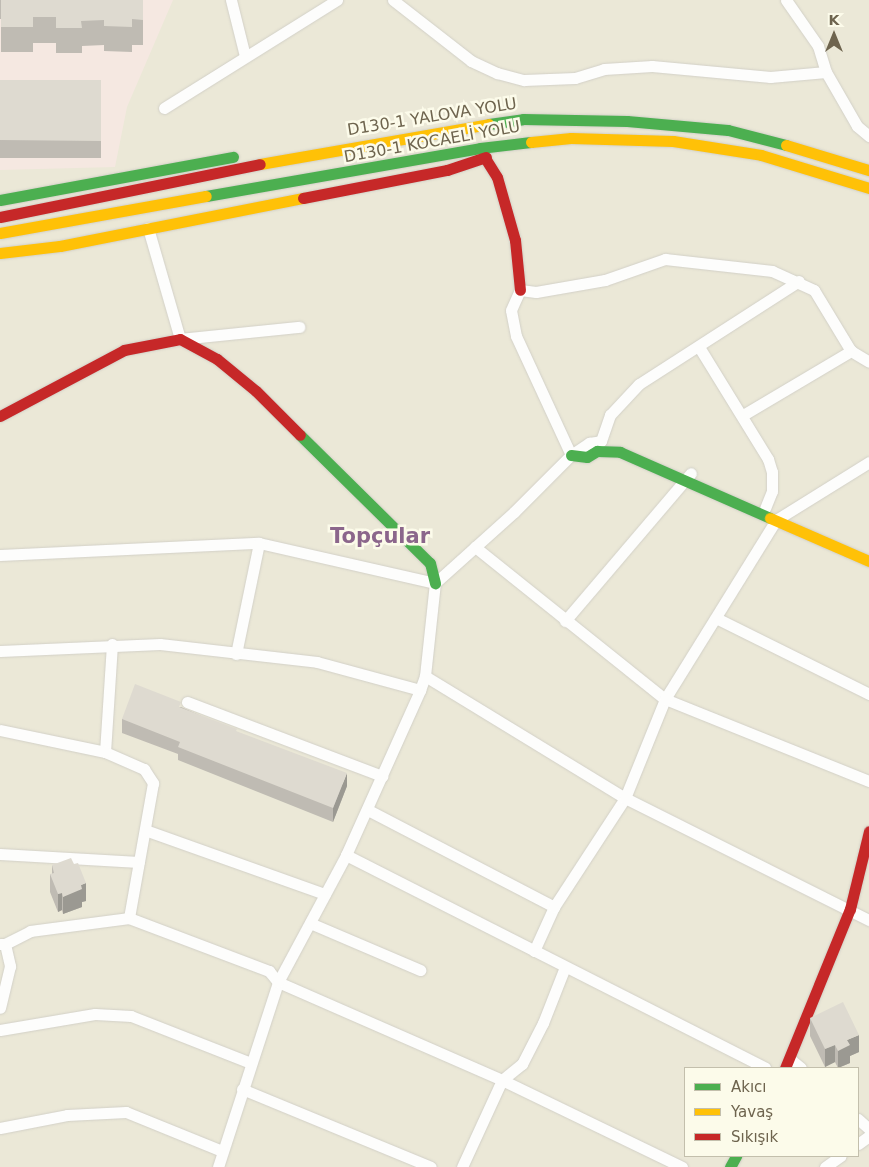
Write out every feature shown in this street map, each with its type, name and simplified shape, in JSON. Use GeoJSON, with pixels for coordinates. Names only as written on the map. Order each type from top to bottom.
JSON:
{"type":"FeatureCollection","features":[{"type":"Feature","properties":{"kind":"main road","name":"D130-1 YALOVA YOLU"},"geometry":{"type":"LineString","coordinates":[[0,217],[384,140],[523,119],[627,120],[728,130],[818,153],[869,170]]}},
{"type":"Feature","properties":{"kind":"main road","name":"D130-1 KOCAELİ YOLU"},"geometry":{"type":"LineString","coordinates":[[0,233],[520,142],[594,137],[672,141],[761,155],[869,188]]}},
{"type":"Feature","properties":{"kind":"main road"},"geometry":{"type":"LineString","coordinates":[[0,200],[324,141],[384,140]]}},
{"type":"Feature","properties":{"kind":"main road"},"geometry":{"type":"LineString","coordinates":[[0,253],[60,246],[447,170],[485,158],[520,142]]}},
{"type":"Feature","properties":{"kind":"main road"},"geometry":{"type":"LineString","coordinates":[[485,158],[497,177],[515,240],[520,290]]}},
{"type":"Feature","properties":{"kind":"main road"},"geometry":{"type":"LineString","coordinates":[[0,416],[124,350],[180,339],[217,359],[256,391],[430,563],[435,583]]}},
{"type":"Feature","properties":{"kind":"main road"},"geometry":{"type":"LineString","coordinates":[[601,441],[620,443],[688,477],[869,554]]}},
{"type":"Feature","properties":{"kind":"main road"},"geometry":{"type":"LineString","coordinates":[[571,455],[587,457],[597,451],[620,452],[766,508],[779,517],[869,561]]}},
{"type":"Feature","properties":{"kind":"main road"},"geometry":{"type":"LineString","coordinates":[[788,1063],[850,909],[869,831]]}},
{"type":"Feature","properties":{"kind":"street"},"geometry":{"type":"LineString","coordinates":[[231,0],[245,56]]}},
{"type":"Feature","properties":{"kind":"street"},"geometry":{"type":"LineString","coordinates":[[164,108],[337,0]]}},
{"type":"Feature","properties":{"kind":"street"},"geometry":{"type":"LineString","coordinates":[[393,0],[471,61],[497,73],[524,80],[576,78],[604,69],[652,66],[770,77],[826,72]]}},
{"type":"Feature","properties":{"kind":"street"},"geometry":{"type":"LineString","coordinates":[[786,0],[818,46],[826,72],[857,126],[869,136]]}},
{"type":"Feature","properties":{"kind":"street"},"geometry":{"type":"LineString","coordinates":[[148,228],[180,339],[299,327]]}},
{"type":"Feature","properties":{"kind":"street"},"geometry":{"type":"LineString","coordinates":[[571,455],[516,336],[511,310],[520,290],[536,292],[605,280],[665,259],[747,266],[799,281],[814,290],[851,351],[869,362]]}},
{"type":"Feature","properties":{"kind":"street"},"geometry":{"type":"LineString","coordinates":[[218,1167],[278,982],[368,810],[420,690],[425,676],[435,583],[514,512],[571,455],[589,443],[601,441],[610,415],[639,384],[700,347],[799,281]]}},
{"type":"Feature","properties":{"kind":"street"},"geometry":{"type":"LineString","coordinates":[[700,347],[768,459],[772,472],[772,491],[766,508]]}},
{"type":"Feature","properties":{"kind":"street"},"geometry":{"type":"LineString","coordinates":[[743,415],[851,351]]}},
{"type":"Feature","properties":{"kind":"street"},"geometry":{"type":"LineString","coordinates":[[534,951],[554,907],[625,798],[665,698],[779,517],[869,462]]}},
{"type":"Feature","properties":{"kind":"street"},"geometry":{"type":"LineString","coordinates":[[565,621],[688,477]]}},
{"type":"Feature","properties":{"kind":"street"},"geometry":{"type":"LineString","coordinates":[[236,654],[259,543]]}},
{"type":"Feature","properties":{"kind":"street"},"geometry":{"type":"LineString","coordinates":[[0,554],[259,543],[435,583]]}},
{"type":"Feature","properties":{"kind":"street"},"geometry":{"type":"LineString","coordinates":[[475,546],[565,621],[665,698],[869,781]]}},
{"type":"Feature","properties":{"kind":"street"},"geometry":{"type":"LineString","coordinates":[[716,618],[869,694]]}},
{"type":"Feature","properties":{"kind":"street"},"geometry":{"type":"LineString","coordinates":[[106,752],[112,644]]}},
{"type":"Feature","properties":{"kind":"street"},"geometry":{"type":"LineString","coordinates":[[0,651],[112,644],[160,644],[317,662],[420,690]]}},
{"type":"Feature","properties":{"kind":"street"},"geometry":{"type":"LineString","coordinates":[[425,676],[625,798],[869,920]]}},
{"type":"Feature","properties":{"kind":"street"},"geometry":{"type":"LineString","coordinates":[[187,702],[382,776]]}},
{"type":"Feature","properties":{"kind":"street"},"geometry":{"type":"LineString","coordinates":[[0,730],[106,752],[144,769],[153,783],[129,918]]}},
{"type":"Feature","properties":{"kind":"street"},"geometry":{"type":"LineString","coordinates":[[368,810],[554,907]]}},
{"type":"Feature","properties":{"kind":"street"},"geometry":{"type":"LineString","coordinates":[[145,830],[325,894]]}},
{"type":"Feature","properties":{"kind":"street"},"geometry":{"type":"LineString","coordinates":[[0,854],[139,862]]}},
{"type":"Feature","properties":{"kind":"street"},"geometry":{"type":"LineString","coordinates":[[346,855],[763,1067]]}},
{"type":"Feature","properties":{"kind":"street"},"geometry":{"type":"LineString","coordinates":[[0,1008],[10,966],[2,944],[30,931],[129,918],[269,971],[278,982],[502,1080],[682,1167]]}},
{"type":"Feature","properties":{"kind":"street"},"geometry":{"type":"LineString","coordinates":[[310,923],[420,970]]}},
{"type":"Feature","properties":{"kind":"street"},"geometry":{"type":"LineString","coordinates":[[462,1167],[502,1080],[522,1064],[543,1023],[565,967]]}},
{"type":"Feature","properties":{"kind":"street"},"geometry":{"type":"LineString","coordinates":[[0,1030],[96,1014],[131,1016],[251,1063]]}},
{"type":"Feature","properties":{"kind":"street"},"geometry":{"type":"LineString","coordinates":[[242,1089],[431,1167]]}},
{"type":"Feature","properties":{"kind":"street"},"geometry":{"type":"LineString","coordinates":[[0,1128],[67,1114],[126,1112],[222,1150]]}},
{"type":"Feature","properties":{"kind":"street"},"geometry":{"type":"LineString","coordinates":[[859,1120],[869,1129]]}},
{"type":"Feature","properties":{"kind":"street"},"geometry":{"type":"LineString","coordinates":[[825,1167],[840,1157]]}},
{"type":"Feature","properties":{"kind":"shaded area"},"geometry":{"type":"Polygon","coordinates":[[[0,0],[869,0],[869,1167],[0,1167],[0,0]]]}},
{"type":"Feature","properties":{"kind":"shaded area"},"geometry":{"type":"Polygon","coordinates":[[[0,0],[173,0],[127,107],[115,167],[0,170],[0,0]]]}},
{"type":"Feature","properties":{"kind":"building"},"geometry":{"type":"Polygon","coordinates":[[[1,0],[143,0],[143,20],[132,19],[132,27],[104,26],[104,20],[81,21],[82,28],[56,28],[56,17],[33,17],[33,27],[1,27],[1,0]]]}},
{"type":"Feature","properties":{"kind":"building"},"geometry":{"type":"Polygon","coordinates":[[[0,80],[101,80],[101,141],[0,140],[0,80]]]}},
{"type":"Feature","properties":{"kind":"building"},"geometry":{"type":"Polygon","coordinates":[[[135,684],[181,702],[179,707],[237,729],[236,731],[347,773],[333,808],[178,747],[180,742],[122,719],[135,684]]]}},
{"type":"Feature","properties":{"kind":"building"},"geometry":{"type":"Polygon","coordinates":[[[71,858],[74,864],[78,863],[86,883],[81,885],[82,889],[63,897],[62,893],[58,894],[50,874],[54,873],[52,865],[71,858]]]}},
{"type":"Feature","properties":{"kind":"building"},"geometry":{"type":"Polygon","coordinates":[[[843,1002],[859,1035],[847,1040],[850,1045],[838,1051],[835,1045],[825,1049],[810,1018],[843,1002]]]}},
{"type":"Feature","properties":{"kind":"traffic: fast"},"geometry":{"type":"LineString","coordinates":[[489,124],[523,119],[627,121],[728,130],[786,145]]}},
{"type":"Feature","properties":{"kind":"traffic: fast"},"geometry":{"type":"LineString","coordinates":[[206,196],[480,148],[531,142]]}},
{"type":"Feature","properties":{"kind":"traffic: fast"},"geometry":{"type":"LineString","coordinates":[[0,200],[233,157]]}},
{"type":"Feature","properties":{"kind":"traffic: fast"},"geometry":{"type":"LineString","coordinates":[[300,435],[430,563],[435,583]]}},
{"type":"Feature","properties":{"kind":"traffic: fast"},"geometry":{"type":"LineString","coordinates":[[571,455],[587,457],[597,451],[620,452],[770,518]]}},
{"type":"Feature","properties":{"kind":"traffic: fast"},"geometry":{"type":"LineString","coordinates":[[730,1167],[735,1157]]}},
{"type":"Feature","properties":{"kind":"traffic: slow"},"geometry":{"type":"LineString","coordinates":[[260,164],[489,124]]}},
{"type":"Feature","properties":{"kind":"traffic: slow"},"geometry":{"type":"LineString","coordinates":[[531,142],[571,138],[673,141],[761,155],[869,188]]}},
{"type":"Feature","properties":{"kind":"traffic: slow"},"geometry":{"type":"LineString","coordinates":[[786,145],[869,170]]}},
{"type":"Feature","properties":{"kind":"traffic: slow"},"geometry":{"type":"LineString","coordinates":[[0,233],[206,196]]}},
{"type":"Feature","properties":{"kind":"traffic: slow"},"geometry":{"type":"LineString","coordinates":[[0,253],[60,246],[303,198]]}},
{"type":"Feature","properties":{"kind":"traffic: slow"},"geometry":{"type":"LineString","coordinates":[[770,518],[869,561]]}},
{"type":"Feature","properties":{"kind":"traffic: jam"},"geometry":{"type":"LineString","coordinates":[[303,198],[447,170],[486,157]]}},
{"type":"Feature","properties":{"kind":"traffic: jam"},"geometry":{"type":"LineString","coordinates":[[485,158],[497,177],[515,240],[520,290]]}},
{"type":"Feature","properties":{"kind":"traffic: jam"},"geometry":{"type":"LineString","coordinates":[[0,217],[260,164]]}},
{"type":"Feature","properties":{"kind":"traffic: jam"},"geometry":{"type":"LineString","coordinates":[[0,416],[124,350],[180,339],[217,359],[256,391],[300,435]]}},
{"type":"Feature","properties":{"kind":"traffic: jam"},"geometry":{"type":"LineString","coordinates":[[785,1067],[850,909],[869,831]]}},
{"type":"Feature","properties":{"kind":"district","name":"Topçular"},"geometry":{"type":"Point","coordinates":[380,536]}}]}
